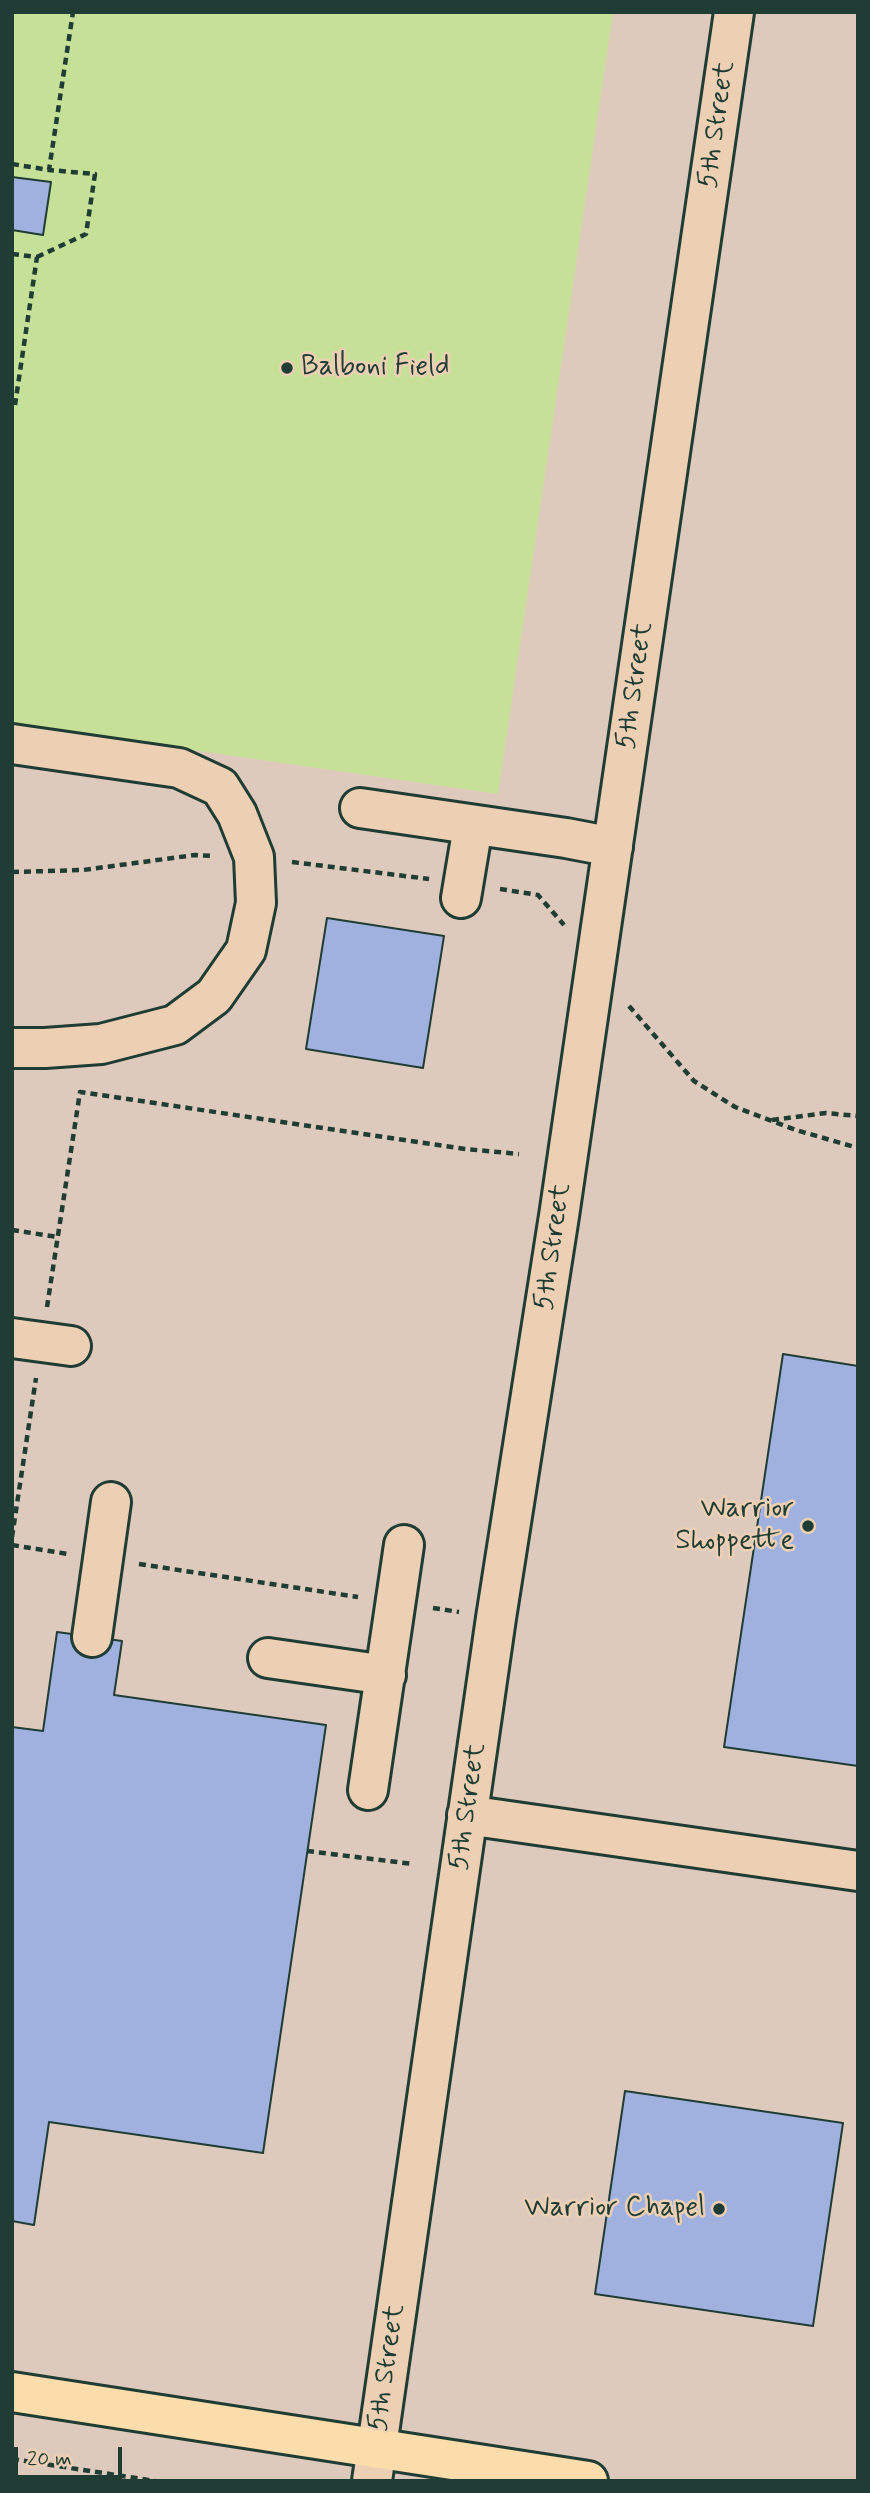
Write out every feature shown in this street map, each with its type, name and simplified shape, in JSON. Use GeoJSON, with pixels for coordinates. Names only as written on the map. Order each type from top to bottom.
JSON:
{"type":"FeatureCollection","features":[{"type":"Feature","properties":{"kind":"main road"},"geometry":{"type":"LineString","coordinates":[[12,2392],[374,2465],[588,2481]]}},
{"type":"Feature","properties":{"kind":"street","name":"5th Street"},"geometry":{"type":"LineString","coordinates":[[374,2465],[467,1815],[559,1216],[734,12]]}},
{"type":"Feature","properties":{"kind":"street"},"geometry":{"type":"LineString","coordinates":[[12,744],[179,768],[220,787],[237,814],[254,857],[256,904],[246,950],[214,996],[175,1025],[101,1044],[12,1048]]}},
{"type":"Feature","properties":{"kind":"street"},"geometry":{"type":"LineString","coordinates":[[360,808],[613,847]]}},
{"type":"Feature","properties":{"kind":"street"},"geometry":{"type":"LineString","coordinates":[[463,891],[474,826]]}},
{"type":"Feature","properties":{"kind":"street"},"geometry":{"type":"LineString","coordinates":[[92,1637],[111,1502]]}},
{"type":"Feature","properties":{"kind":"street"},"geometry":{"type":"LineString","coordinates":[[368,1790],[404,1545]]}},
{"type":"Feature","properties":{"kind":"street"},"geometry":{"type":"LineString","coordinates":[[268,1658],[386,1675]]}},
{"type":"Feature","properties":{"kind":"street"},"geometry":{"type":"LineString","coordinates":[[467,1815],[858,1871]]}},
{"type":"Feature","properties":{"kind":"path"},"geometry":{"type":"LineString","coordinates":[[49,170],[73,12]]}},
{"type":"Feature","properties":{"kind":"path"},"geometry":{"type":"LineString","coordinates":[[12,164],[95,174],[86,234],[37,257],[12,254]]}},
{"type":"Feature","properties":{"kind":"path"},"geometry":{"type":"LineString","coordinates":[[16,405],[37,257]]}},
{"type":"Feature","properties":{"kind":"path"},"geometry":{"type":"LineString","coordinates":[[12,872],[83,870],[195,855],[254,857],[463,891],[538,895],[633,1012],[694,1081],[734,1107],[858,1148]]}},
{"type":"Feature","properties":{"kind":"path"},"geometry":{"type":"LineString","coordinates":[[12,1536],[80,1092],[465,1149],[519,1154]]}},
{"type":"Feature","properties":{"kind":"path"},"geometry":{"type":"LineString","coordinates":[[768,1120],[826,1113],[858,1116]]}},
{"type":"Feature","properties":{"kind":"path"},"geometry":{"type":"LineString","coordinates":[[12,1230],[58,1237]]}},
{"type":"Feature","properties":{"kind":"path"},"geometry":{"type":"LineString","coordinates":[[12,1545],[496,1618]]}},
{"type":"Feature","properties":{"kind":"path"},"geometry":{"type":"LineString","coordinates":[[307,1851],[414,1864]]}},
{"type":"Feature","properties":{"kind":"path"},"geometry":{"type":"LineString","coordinates":[[12,2459],[155,2481]]}},
{"type":"Feature","properties":{"kind":"green space","name":"Balboni Field"},"geometry":{"type":"Polygon","coordinates":[[[12,12],[613,12],[498,794],[12,724],[12,12]]]}},
{"type":"Feature","properties":{"kind":"building"},"geometry":{"type":"Polygon","coordinates":[[[12,177],[51,182],[43,235],[12,230],[12,177]]]}},
{"type":"Feature","properties":{"kind":"building"},"geometry":{"type":"Polygon","coordinates":[[[327,918],[444,936],[423,1068],[306,1049],[327,918]]]}},
{"type":"Feature","properties":{"kind":"building","name":"Warrior Shoppette"},"geometry":{"type":"Polygon","coordinates":[[[783,1354],[858,1366],[858,1766],[724,1747],[783,1354]]]}},
{"type":"Feature","properties":{"kind":"building"},"geometry":{"type":"Polygon","coordinates":[[[57,1632],[122,1641],[114,1695],[326,1725],[263,2153],[49,2122],[34,2225],[12,2221],[12,1727],[43,1731],[57,1632]]]}},
{"type":"Feature","properties":{"kind":"building","name":"Warrior Chapel"},"geometry":{"type":"Polygon","coordinates":[[[625,2091],[843,2123],[813,2326],[595,2294],[625,2091]]]}},
{"type":"Feature","properties":{"kind":"place","name":"Balboni Field"},"geometry":{"type":"Point","coordinates":[287,368]}},
{"type":"Feature","properties":{"kind":"place","name":"Warrior Shoppette"},"geometry":{"type":"Point","coordinates":[808,1526]}},
{"type":"Feature","properties":{"kind":"place","name":"Warrior Chapel"},"geometry":{"type":"Point","coordinates":[719,2209]}}]}
